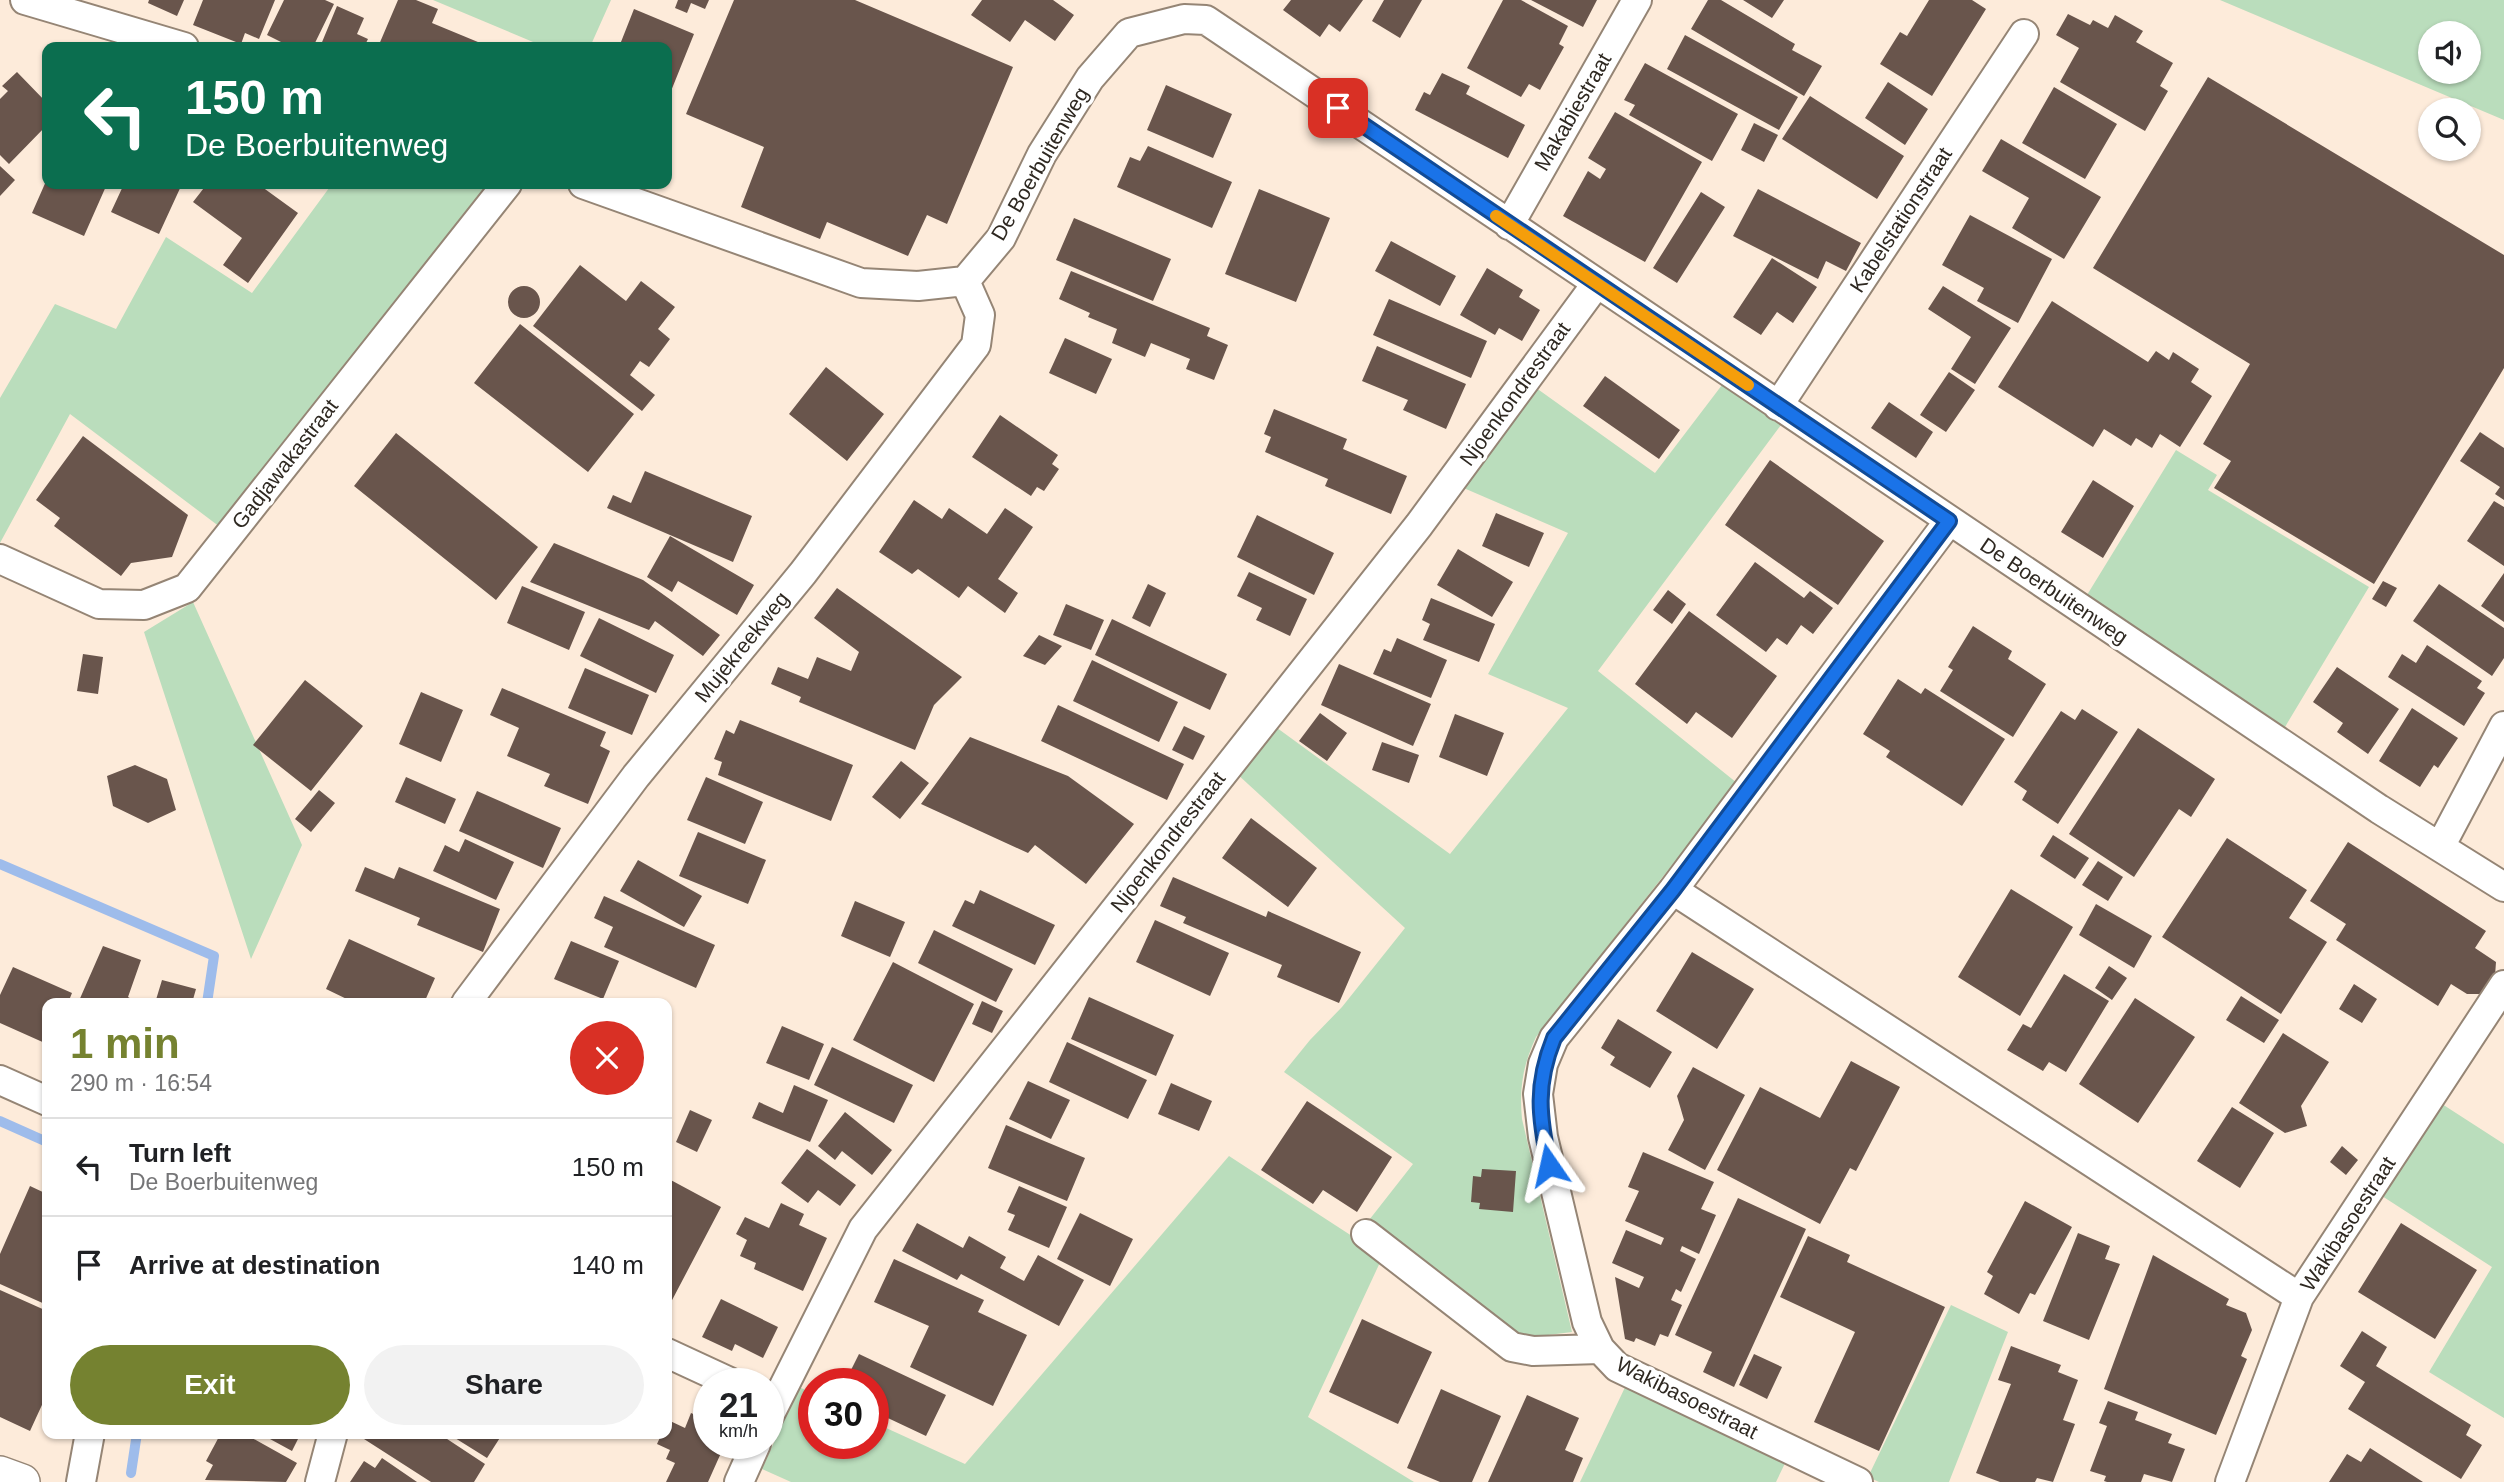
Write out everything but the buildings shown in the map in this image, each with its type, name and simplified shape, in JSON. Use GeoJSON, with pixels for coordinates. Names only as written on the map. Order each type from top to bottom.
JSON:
{"type":"FeatureCollection","features":[{"type":"Feature","properties":{"kind":"street"},"geometry":{"type":"LineString","coordinates":[[25,0],[167,42]]}},
{"type":"Feature","properties":{"kind":"street","name":"Makabiestraat"},"geometry":{"type":"LineString","coordinates":[[1509,225],[1637,0]]}},
{"type":"Feature","properties":{"kind":"street","name":"De Boerbuitenweg"},"geometry":{"type":"LineString","coordinates":[[965,281],[1001,238],[1042,154],[1090,78],[1129,33],[1184,19],[1206,20],[1949,521],[2504,887]]}},
{"type":"Feature","properties":{"kind":"street","name":"Kabelstationstraat"},"geometry":{"type":"LineString","coordinates":[[1778,406],[2024,34]]}},
{"type":"Feature","properties":{"kind":"street","name":"Gadjawakastraat"},"geometry":{"type":"LineString","coordinates":[[0,559],[99,604],[144,605],[187,588],[503,189]]}},
{"type":"Feature","properties":{"kind":"street"},"geometry":{"type":"LineString","coordinates":[[597,189],[860,283],[918,286],[965,281]]}},
{"type":"Feature","properties":{"kind":"street","name":"Mujekreekweg"},"geometry":{"type":"LineString","coordinates":[[470,998],[636,776],[803,573],[976,345],[979,315],[965,281]]}},
{"type":"Feature","properties":{"kind":"street","name":"Njoenkondrestraat"},"geometry":{"type":"LineString","coordinates":[[784,1382],[863,1228],[1419,525],[1597,284]]}},
{"type":"Feature","properties":{"kind":"street","name":"Wakibasoestraat"},"geometry":{"type":"LineString","coordinates":[[1858,1482],[1617,1367],[1600,1349],[1587,1322],[1560,1219],[1543,1138],[1538,1094],[1543,1065],[1554,1038],[1673,890],[1949,521]]}},
{"type":"Feature","properties":{"kind":"street"},"geometry":{"type":"LineString","coordinates":[[2440,847],[2504,726]]}},
{"type":"Feature","properties":{"kind":"street"},"geometry":{"type":"LineString","coordinates":[[1673,890],[2299,1297]]}},
{"type":"Feature","properties":{"kind":"street","name":"Wakibasoestraat"},"geometry":{"type":"LineString","coordinates":[[2230,1482],[2299,1297],[2504,985]]}},
{"type":"Feature","properties":{"kind":"street"},"geometry":{"type":"LineString","coordinates":[[0,1080],[42,1099]]}},
{"type":"Feature","properties":{"kind":"street"},"geometry":{"type":"LineString","coordinates":[[1366,1234],[1513,1348],[1533,1351],[1600,1349]]}},
{"type":"Feature","properties":{"kind":"street"},"geometry":{"type":"LineString","coordinates":[[672,1355],[699,1368]]}},
{"type":"Feature","properties":{"kind":"street"},"geometry":{"type":"LineString","coordinates":[[81,1482],[89,1439]]}},
{"type":"Feature","properties":{"kind":"street"},"geometry":{"type":"LineString","coordinates":[[320,1482],[332,1439]]}},
{"type":"Feature","properties":{"kind":"street"},"geometry":{"type":"LineString","coordinates":[[739,1482],[749,1459]]}},
{"type":"Feature","properties":{"kind":"street"},"geometry":{"type":"LineString","coordinates":[[0,1474],[22,1482]]}},
{"type":"Feature","properties":{"kind":"green space"},"geometry":{"type":"Polygon","coordinates":[[[433,0],[611,0],[592,42],[533,42],[433,0]]]}},
{"type":"Feature","properties":{"kind":"green space"},"geometry":{"type":"Polygon","coordinates":[[[2220,0],[2504,0],[2504,120],[2481,110],[2481,98],[2452,98],[2419,84],[2481,84],[2481,21],[2418,21],[2418,84],[2220,0]]]}},
{"type":"Feature","properties":{"kind":"green space"},"geometry":{"type":"Polygon","coordinates":[[[328,189],[483,189],[484,195],[220,527],[70,414],[0,543],[0,398],[55,304],[116,329],[166,237],[252,293],[328,189]]]}},
{"type":"Feature","properties":{"kind":"green space"},"geometry":{"type":"Polygon","coordinates":[[[1532,385],[1655,473],[1722,385],[1781,425],[1598,671],[1737,783],[1536,1037],[1528,1057],[1521,1097],[1522,1119],[1572,1332],[1508,1340],[1383,1256],[1308,1417],[1414,1482],[791,1482],[762,1469],[767,1459],[784,1459],[784,1420],[798,1389],[798,1459],[889,1459],[889,1429],[965,1464],[1229,1156],[1355,1238],[1413,1164],[1284,1072],[1342,1007],[1405,928],[1236,773],[1273,725],[1450,854],[1568,708],[1488,674],[1568,533],[1459,486],[1532,385]]]}},
{"type":"Feature","properties":{"kind":"green space"},"geometry":{"type":"Polygon","coordinates":[[[2176,450],[2217,475],[2208,490],[2369,587],[2285,727],[2087,595],[2176,450]]]}},
{"type":"Feature","properties":{"kind":"green space"},"geometry":{"type":"Polygon","coordinates":[[[193,602],[302,845],[251,959],[144,632],[193,602]]]}},
{"type":"Feature","properties":{"kind":"green space"},"geometry":{"type":"Polygon","coordinates":[[[2442,1104],[2504,1144],[2504,1418],[2429,1372],[2492,1267],[2382,1196],[2442,1104]]]}},
{"type":"Feature","properties":{"kind":"green space"},"geometry":{"type":"Polygon","coordinates":[[[1951,1305],[2008,1332],[1949,1482],[1879,1482],[1868,1477],[1951,1305]]]}},
{"type":"Feature","properties":{"kind":"green space"},"geometry":{"type":"Polygon","coordinates":[[[1628,1381],[1788,1457],[1776,1482],[1580,1482],[1628,1381]]]}},
{"type":"Feature","properties":{"kind":"waterway"},"geometry":{"type":"LineString","coordinates":[[0,864],[214,956],[208,998]]}},
{"type":"Feature","properties":{"kind":"waterway"},"geometry":{"type":"LineString","coordinates":[[0,1121],[42,1140]]}},
{"type":"Feature","properties":{"kind":"waterway"},"geometry":{"type":"LineString","coordinates":[[131,1473],[136,1439]]}},
{"type":"Feature","properties":{"kind":"slow traffic"},"geometry":{"type":"LineString","coordinates":[[1496,216],[1748,385]]}},
{"type":"Feature","properties":{"kind":"route"},"geometry":{"type":"LineString","coordinates":[[1338,108],[1949,521],[1673,890],[1554,1038],[1543,1065],[1538,1094],[1549,1165]]}}]}
